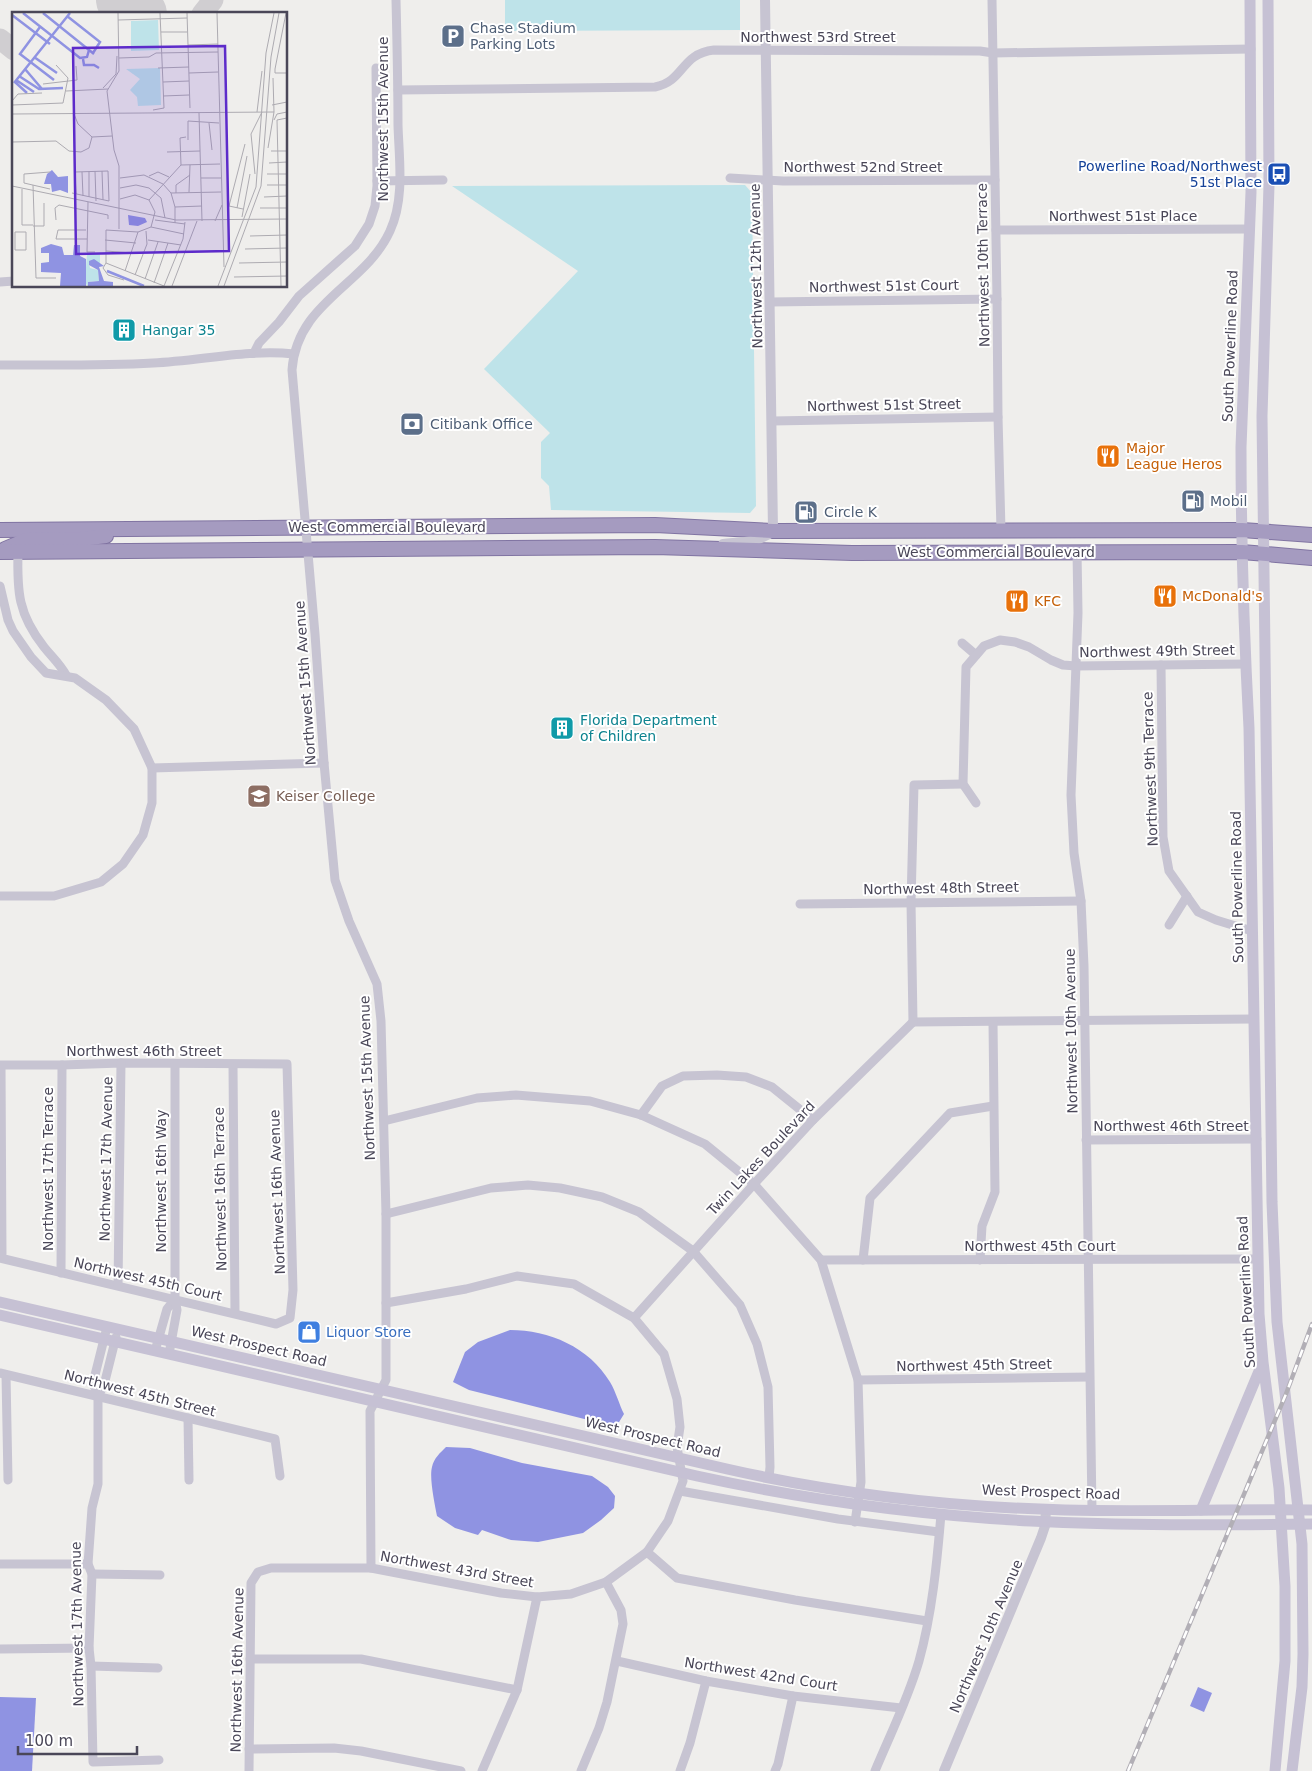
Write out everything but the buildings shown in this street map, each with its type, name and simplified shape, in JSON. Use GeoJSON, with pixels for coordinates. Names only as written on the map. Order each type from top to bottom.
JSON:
{"type":"FeatureCollection","features":[{"type":"Feature","properties":{"kind":"highway","name":"West Commercial Boulevard"},"geometry":{"type":"LineString","coordinates":[[3,532],[131,529],[655,525],[773,531],[1242,530],[1312,536]]}},
{"type":"Feature","properties":{"kind":"highway"},"geometry":{"type":"LineString","coordinates":[[0,552],[26,540],[86,539],[103,537],[131,529]]}},
{"type":"Feature","properties":{"kind":"highway"},"geometry":{"type":"LineString","coordinates":[[798,551],[801,541],[806,538],[863,538],[927,531]]}},
{"type":"Feature","properties":{"kind":"highway","name":"West Commercial Boulevard"},"geometry":{"type":"LineString","coordinates":[[0,552],[680,547],[852,552],[1242,552],[1312,558]]}},
{"type":"Feature","properties":{"kind":"main road","name":"South Powerline Road"},"geometry":{"type":"LineString","coordinates":[[1250,0],[1251,192],[1241,447],[1242,552],[1249,728],[1259,1314],[1263,1362],[1277,1465],[1286,1601],[1285,1661],[1275,1771]]}},
{"type":"Feature","properties":{"kind":"main road"},"geometry":{"type":"LineString","coordinates":[[1268,0],[1269,215],[1263,387],[1274,1262],[1277,1314],[1299,1510],[1306,1524],[1303,1563],[1304,1638],[1302,1687],[1292,1771]]}},
{"type":"Feature","properties":{"kind":"main road"},"geometry":{"type":"LineString","coordinates":[[1250,50],[1258,55],[1269,72]]}},
{"type":"Feature","properties":{"kind":"main road"},"geometry":{"type":"LineString","coordinates":[[1251,192],[1260,210],[1269,215]]}},
{"type":"Feature","properties":{"kind":"main road"},"geometry":{"type":"LineString","coordinates":[[1250,229],[1257,233],[1267,246]]}},
{"type":"Feature","properties":{"kind":"main road"},"geometry":{"type":"LineString","coordinates":[[1252,931],[1269,936]]}},
{"type":"Feature","properties":{"kind":"main road"},"geometry":{"type":"LineString","coordinates":[[1256,1116],[1264,1132],[1271,1140]]}},
{"type":"Feature","properties":{"kind":"main road"},"geometry":{"type":"LineString","coordinates":[[1257,1139],[1272,1158]]}},
{"type":"Feature","properties":{"kind":"main road","name":"West Prospect Road"},"geometry":{"type":"LineString","coordinates":[[0,1302],[679,1459],[769,1478],[933,1501],[1046,1509],[1312,1510]]}},
{"type":"Feature","properties":{"kind":"main road","name":"West Prospect Road"},"geometry":{"type":"LineString","coordinates":[[0,1315],[682,1472],[773,1491],[941,1514],[1045,1522],[1306,1524]]}},
{"type":"Feature","properties":{"kind":"main road"},"geometry":{"type":"LineString","coordinates":[[1201,1510],[1263,1362]]}},
{"type":"Feature","properties":{"kind":"street","name":"Northwest 15th Avenue"},"geometry":{"type":"LineString","coordinates":[[372,1568],[370,1411],[386,1380],[386,1214],[381,1021],[377,984],[349,921],[335,880],[292,370],[299,338],[312,317],[368,262],[387,238],[397,210],[399,180],[396,0]]}},
{"type":"Feature","properties":{"kind":"street","name":"Northwest 12th Avenue"},"geometry":{"type":"LineString","coordinates":[[765,0],[773,531]]}},
{"type":"Feature","properties":{"kind":"street","name":"Northwest 10th Terrace"},"geometry":{"type":"LineString","coordinates":[[992,0],[1001,530]]}},
{"type":"Feature","properties":{"kind":"street","name":"Northwest 53rd Street"},"geometry":{"type":"LineString","coordinates":[[398,90],[655,87],[672,79],[690,59],[704,52],[750,50],[980,51],[993,53],[1250,50]]}},
{"type":"Feature","properties":{"kind":"street"},"geometry":{"type":"LineString","coordinates":[[254,353],[259,343],[305,290],[350,250],[362,236],[374,212],[377,181],[376,68]]}},
{"type":"Feature","properties":{"kind":"street","name":"Northwest 52nd Street"},"geometry":{"type":"LineString","coordinates":[[730,178],[826,181],[995,180]]}},
{"type":"Feature","properties":{"kind":"street"},"geometry":{"type":"LineString","coordinates":[[377,181],[443,180]]}},
{"type":"Feature","properties":{"kind":"street","name":"Northwest 51st Place"},"geometry":{"type":"LineString","coordinates":[[996,230],[1250,229]]}},
{"type":"Feature","properties":{"kind":"street","name":"Northwest 51st Court"},"geometry":{"type":"LineString","coordinates":[[770,302],[997,299]]}},
{"type":"Feature","properties":{"kind":"street"},"geometry":{"type":"LineString","coordinates":[[0,365],[153,363],[268,352],[294,354]]}},
{"type":"Feature","properties":{"kind":"street","name":"Northwest 51st Street"},"geometry":{"type":"LineString","coordinates":[[772,421],[998,417]]}},
{"type":"Feature","properties":{"kind":"street","name":"West Commercial Boulevard"},"geometry":{"type":"LineString","coordinates":[[680,547],[751,541],[766,537],[773,531]]}},
{"type":"Feature","properties":{"kind":"street"},"geometry":{"type":"LineString","coordinates":[[18,551],[18,590],[27,623],[44,648],[59,663],[66,675]]}},
{"type":"Feature","properties":{"kind":"street","name":"Northwest 10th Avenue"},"geometry":{"type":"LineString","coordinates":[[1077,551],[1076,666],[1071,795],[1074,853],[1081,901],[1085,1019],[1092,1510]]}},
{"type":"Feature","properties":{"kind":"street"},"geometry":{"type":"LineString","coordinates":[[0,552],[0,560]]}},
{"type":"Feature","properties":{"kind":"street"},"geometry":{"type":"LineString","coordinates":[[0,586],[8,620],[30,657],[46,673],[75,678],[106,700],[134,729],[152,768],[152,803],[143,835],[122,865],[101,882],[54,896],[0,896]]}},
{"type":"Feature","properties":{"kind":"street","name":"Northwest 49th Street"},"geometry":{"type":"LineString","coordinates":[[963,784],[966,667],[984,646],[1000,640],[1015,642],[1029,647],[1051,660],[1064,665],[1076,666],[1246,664]]}},
{"type":"Feature","properties":{"kind":"street"},"geometry":{"type":"LineString","coordinates":[[962,643],[976,655]]}},
{"type":"Feature","properties":{"kind":"street","name":"Northwest 9th Terrace"},"geometry":{"type":"LineString","coordinates":[[1161,665],[1163,837],[1169,871],[1198,912],[1216,920],[1252,931]]}},
{"type":"Feature","properties":{"kind":"street"},"geometry":{"type":"LineString","coordinates":[[152,768],[324,764]]}},
{"type":"Feature","properties":{"kind":"street"},"geometry":{"type":"LineString","coordinates":[[976,803],[963,784],[914,785],[911,902],[913,1022],[1254,1019]]}},
{"type":"Feature","properties":{"kind":"street"},"geometry":{"type":"LineString","coordinates":[[1169,925],[1186,896]]}},
{"type":"Feature","properties":{"kind":"street","name":"Northwest 48th Street"},"geometry":{"type":"LineString","coordinates":[[800,904],[1081,901]]}},
{"type":"Feature","properties":{"kind":"street","name":"Twin Lakes Boulevard"},"geometry":{"type":"LineString","coordinates":[[634,1318],[692,1251],[813,1120],[913,1022]]}},
{"type":"Feature","properties":{"kind":"street"},"geometry":{"type":"LineString","coordinates":[[980,1260],[982,1226],[995,1192],[993,1022]]}},
{"type":"Feature","properties":{"kind":"street","name":"Northwest 46th Street"},"geometry":{"type":"LineString","coordinates":[[1,1258],[2,1065],[62,1066],[121,1063],[287,1064]]}},
{"type":"Feature","properties":{"kind":"street","name":"Northwest 17th Avenue"},"geometry":{"type":"LineString","coordinates":[[118,1285],[121,1063]]}},
{"type":"Feature","properties":{"kind":"street","name":"Northwest 16th Way"},"geometry":{"type":"LineString","coordinates":[[169,1354],[177,1310],[175,1299],[175,1064]]}},
{"type":"Feature","properties":{"kind":"street","name":"Northwest 16th Avenue"},"geometry":{"type":"LineString","coordinates":[[287,1064],[293,1290],[290,1318]]}},
{"type":"Feature","properties":{"kind":"street","name":"Northwest 16th Terrace"},"geometry":{"type":"LineString","coordinates":[[233,1065],[235,1313]]}},
{"type":"Feature","properties":{"kind":"street","name":"Northwest 17th Terrace"},"geometry":{"type":"LineString","coordinates":[[61,1273],[62,1066]]}},
{"type":"Feature","properties":{"kind":"street"},"geometry":{"type":"LineString","coordinates":[[641,1115],[662,1086],[683,1076],[717,1075],[746,1077],[772,1087],[813,1120]]}},
{"type":"Feature","properties":{"kind":"street"},"geometry":{"type":"LineString","coordinates":[[384,1121],[477,1098],[516,1095],[590,1101],[641,1115],[705,1144],[754,1184],[821,1260],[858,1380],[860,1492],[855,1522]]}},
{"type":"Feature","properties":{"kind":"street"},"geometry":{"type":"LineString","coordinates":[[864,1260],[870,1198],[950,1112],[993,1106]]}},
{"type":"Feature","properties":{"kind":"street","name":"Northwest 46th Street"},"geometry":{"type":"LineString","coordinates":[[1086,1140],[1257,1139]]}},
{"type":"Feature","properties":{"kind":"street"},"geometry":{"type":"LineString","coordinates":[[386,1214],[491,1188],[528,1185],[560,1188],[602,1197],[639,1212],[692,1251],[740,1305],[757,1344],[768,1387],[769,1478]]}},
{"type":"Feature","properties":{"kind":"street","name":"Northwest 45th Court"},"geometry":{"type":"LineString","coordinates":[[1,1258],[276,1324],[290,1318]]}},
{"type":"Feature","properties":{"kind":"street","name":"Northwest 45th Court"},"geometry":{"type":"LineString","coordinates":[[821,1260],[1258,1259]]}},
{"type":"Feature","properties":{"kind":"street"},"geometry":{"type":"LineString","coordinates":[[386,1303],[466,1289],[517,1276],[574,1284],[634,1318]]}},
{"type":"Feature","properties":{"kind":"street","name":"Northwest 16th Way"},"geometry":{"type":"LineString","coordinates":[[155,1351],[167,1309],[175,1299]]}},
{"type":"Feature","properties":{"kind":"street","name":"Northwest 43rd Street"},"geometry":{"type":"LineString","coordinates":[[258,1572],[271,1568],[372,1568],[501,1593],[537,1597],[571,1594],[606,1582],[647,1552],[668,1521],[683,1481],[677,1447],[680,1427],[677,1399],[664,1354],[634,1318]]}},
{"type":"Feature","properties":{"kind":"street","name":"Northwest 17th Avenue"},"geometry":{"type":"LineString","coordinates":[[112,1328],[93,1383],[98,1396],[98,1484],[92,1508],[88,1564],[92,1574],[89,1648],[91,1666],[92,1762],[159,1760]]}},
{"type":"Feature","properties":{"kind":"street"},"geometry":{"type":"LineString","coordinates":[[3,1374],[8,1480]]}},
{"type":"Feature","properties":{"kind":"street","name":"Northwest 45th Street"},"geometry":{"type":"LineString","coordinates":[[3,1374],[274,1439],[280,1476]]}},
{"type":"Feature","properties":{"kind":"street","name":"Northwest 45th Street"},"geometry":{"type":"LineString","coordinates":[[858,1380],[1089,1377]]}},
{"type":"Feature","properties":{"kind":"street"},"geometry":{"type":"LineString","coordinates":[[188,1418],[189,1480]]}},
{"type":"Feature","properties":{"kind":"street"},"geometry":{"type":"LineString","coordinates":[[680,1491],[855,1522],[939,1532]]}},
{"type":"Feature","properties":{"kind":"street","name":"Northwest 10th Avenue"},"geometry":{"type":"LineString","coordinates":[[944,1771],[1037,1550],[1042,1537],[1046,1509]]}},
{"type":"Feature","properties":{"kind":"street"},"geometry":{"type":"LineString","coordinates":[[875,1771],[918,1662],[927,1621],[941,1514]]}},
{"type":"Feature","properties":{"kind":"street"},"geometry":{"type":"LineString","coordinates":[[647,1552],[677,1578],[795,1600],[927,1621]]}},
{"type":"Feature","properties":{"kind":"street"},"geometry":{"type":"LineString","coordinates":[[0,1564],[88,1564]]}},
{"type":"Feature","properties":{"kind":"street","name":"Northwest 16th Avenue"},"geometry":{"type":"LineString","coordinates":[[249,1771],[251,1583],[258,1572]]}},
{"type":"Feature","properties":{"kind":"street"},"geometry":{"type":"LineString","coordinates":[[92,1574],[160,1575]]}},
{"type":"Feature","properties":{"kind":"street"},"geometry":{"type":"LineString","coordinates":[[581,1771],[608,1702],[623,1624],[621,1610],[606,1582]]}},
{"type":"Feature","properties":{"kind":"street"},"geometry":{"type":"LineString","coordinates":[[482,1771],[517,1690],[537,1597]]}},
{"type":"Feature","properties":{"kind":"street"},"geometry":{"type":"LineString","coordinates":[[0,1648],[89,1648]]}},
{"type":"Feature","properties":{"kind":"street"},"geometry":{"type":"LineString","coordinates":[[250,1659],[361,1659],[517,1690]]}},
{"type":"Feature","properties":{"kind":"street","name":"Northwest 42nd Court"},"geometry":{"type":"LineString","coordinates":[[616,1661],[706,1681],[792,1696],[901,1708]]}},
{"type":"Feature","properties":{"kind":"street"},"geometry":{"type":"LineString","coordinates":[[91,1666],[158,1668]]}},
{"type":"Feature","properties":{"kind":"street"},"geometry":{"type":"LineString","coordinates":[[680,1771],[690,1743],[706,1681]]}},
{"type":"Feature","properties":{"kind":"street"},"geometry":{"type":"LineString","coordinates":[[775,1771],[792,1696]]}},
{"type":"Feature","properties":{"kind":"street"},"geometry":{"type":"LineString","coordinates":[[249,1749],[334,1748],[361,1751],[461,1771]]}},
{"type":"Feature","properties":{"kind":"shaded area"},"geometry":{"type":"Polygon","coordinates":[[[505,0],[740,0],[740,30],[505,31],[505,0]]]}},
{"type":"Feature","properties":{"kind":"shaded area"},"geometry":{"type":"Polygon","coordinates":[[[745,185],[752,193],[756,506],[750,513],[551,510],[549,486],[541,478],[541,442],[550,433],[484,369],[578,271],[452,186],[745,185]]]}},
{"type":"Feature","properties":{"kind":"water"},"geometry":{"type":"Polygon","coordinates":[[[510,1330],[539,1333],[553,1337],[567,1343],[591,1359],[610,1382],[624,1414],[616,1427],[469,1390],[453,1382],[465,1352],[478,1342],[510,1330]]]}},
{"type":"Feature","properties":{"kind":"water"},"geometry":{"type":"Polygon","coordinates":[[[446,1447],[470,1448],[522,1463],[592,1476],[608,1487],[615,1496],[614,1508],[583,1533],[538,1542],[511,1540],[482,1530],[478,1535],[455,1528],[437,1516],[432,1484],[431,1472],[433,1464],[446,1447]]]}},
{"type":"Feature","properties":{"kind":"water"},"geometry":{"type":"Polygon","coordinates":[[[1198,1687],[1212,1693],[1204,1712],[1190,1706],[1198,1687]]]}},
{"type":"Feature","properties":{"kind":"water"},"geometry":{"type":"Polygon","coordinates":[[[0,1697],[36,1698],[32,1771],[0,1771],[0,1697]]]}},
{"type":"Feature","properties":{"kind":"taxiway"},"geometry":{"type":"LineString","coordinates":[[204,12],[213,0]]}},
{"type":"Feature","properties":{"kind":"taxiway"},"geometry":{"type":"LineString","coordinates":[[0,39],[12,48]]}},
{"type":"Feature","properties":{"kind":"runway"},"geometry":{"type":"LineString","coordinates":[[123,0],[138,12]]}},
{"type":"Feature","properties":{"kind":"railway"},"geometry":{"type":"LineString","coordinates":[[1128,1771],[1286,1394],[1312,1324]]}},
{"type":"Feature","properties":{"kind":"place","name":"Chase Stadium Parking Lots"},"geometry":{"type":"Point","coordinates":[453,36]}},
{"type":"Feature","properties":{"kind":"place","name":"Powerline Road/Northwest 51st Place"},"geometry":{"type":"Point","coordinates":[1279,174]}},
{"type":"Feature","properties":{"kind":"place","name":"Hangar 35"},"geometry":{"type":"Point","coordinates":[124,330]}},
{"type":"Feature","properties":{"kind":"place","name":"Citibank Office"},"geometry":{"type":"Point","coordinates":[412,424]}},
{"type":"Feature","properties":{"kind":"place","name":"Major League Heros"},"geometry":{"type":"Point","coordinates":[1108,456]}},
{"type":"Feature","properties":{"kind":"place","name":"Mobil"},"geometry":{"type":"Point","coordinates":[1193,501]}},
{"type":"Feature","properties":{"kind":"place","name":"Circle K"},"geometry":{"type":"Point","coordinates":[806,512]}},
{"type":"Feature","properties":{"kind":"place","name":"McDonald's"},"geometry":{"type":"Point","coordinates":[1165,596]}},
{"type":"Feature","properties":{"kind":"place","name":"KFC"},"geometry":{"type":"Point","coordinates":[1017,601]}},
{"type":"Feature","properties":{"kind":"place","name":"Florida Department of Children"},"geometry":{"type":"Point","coordinates":[562,728]}},
{"type":"Feature","properties":{"kind":"place","name":"Keiser College"},"geometry":{"type":"Point","coordinates":[259,796]}},
{"type":"Feature","properties":{"kind":"place","name":"Liquor Store"},"geometry":{"type":"Point","coordinates":[309,1332]}}]}
